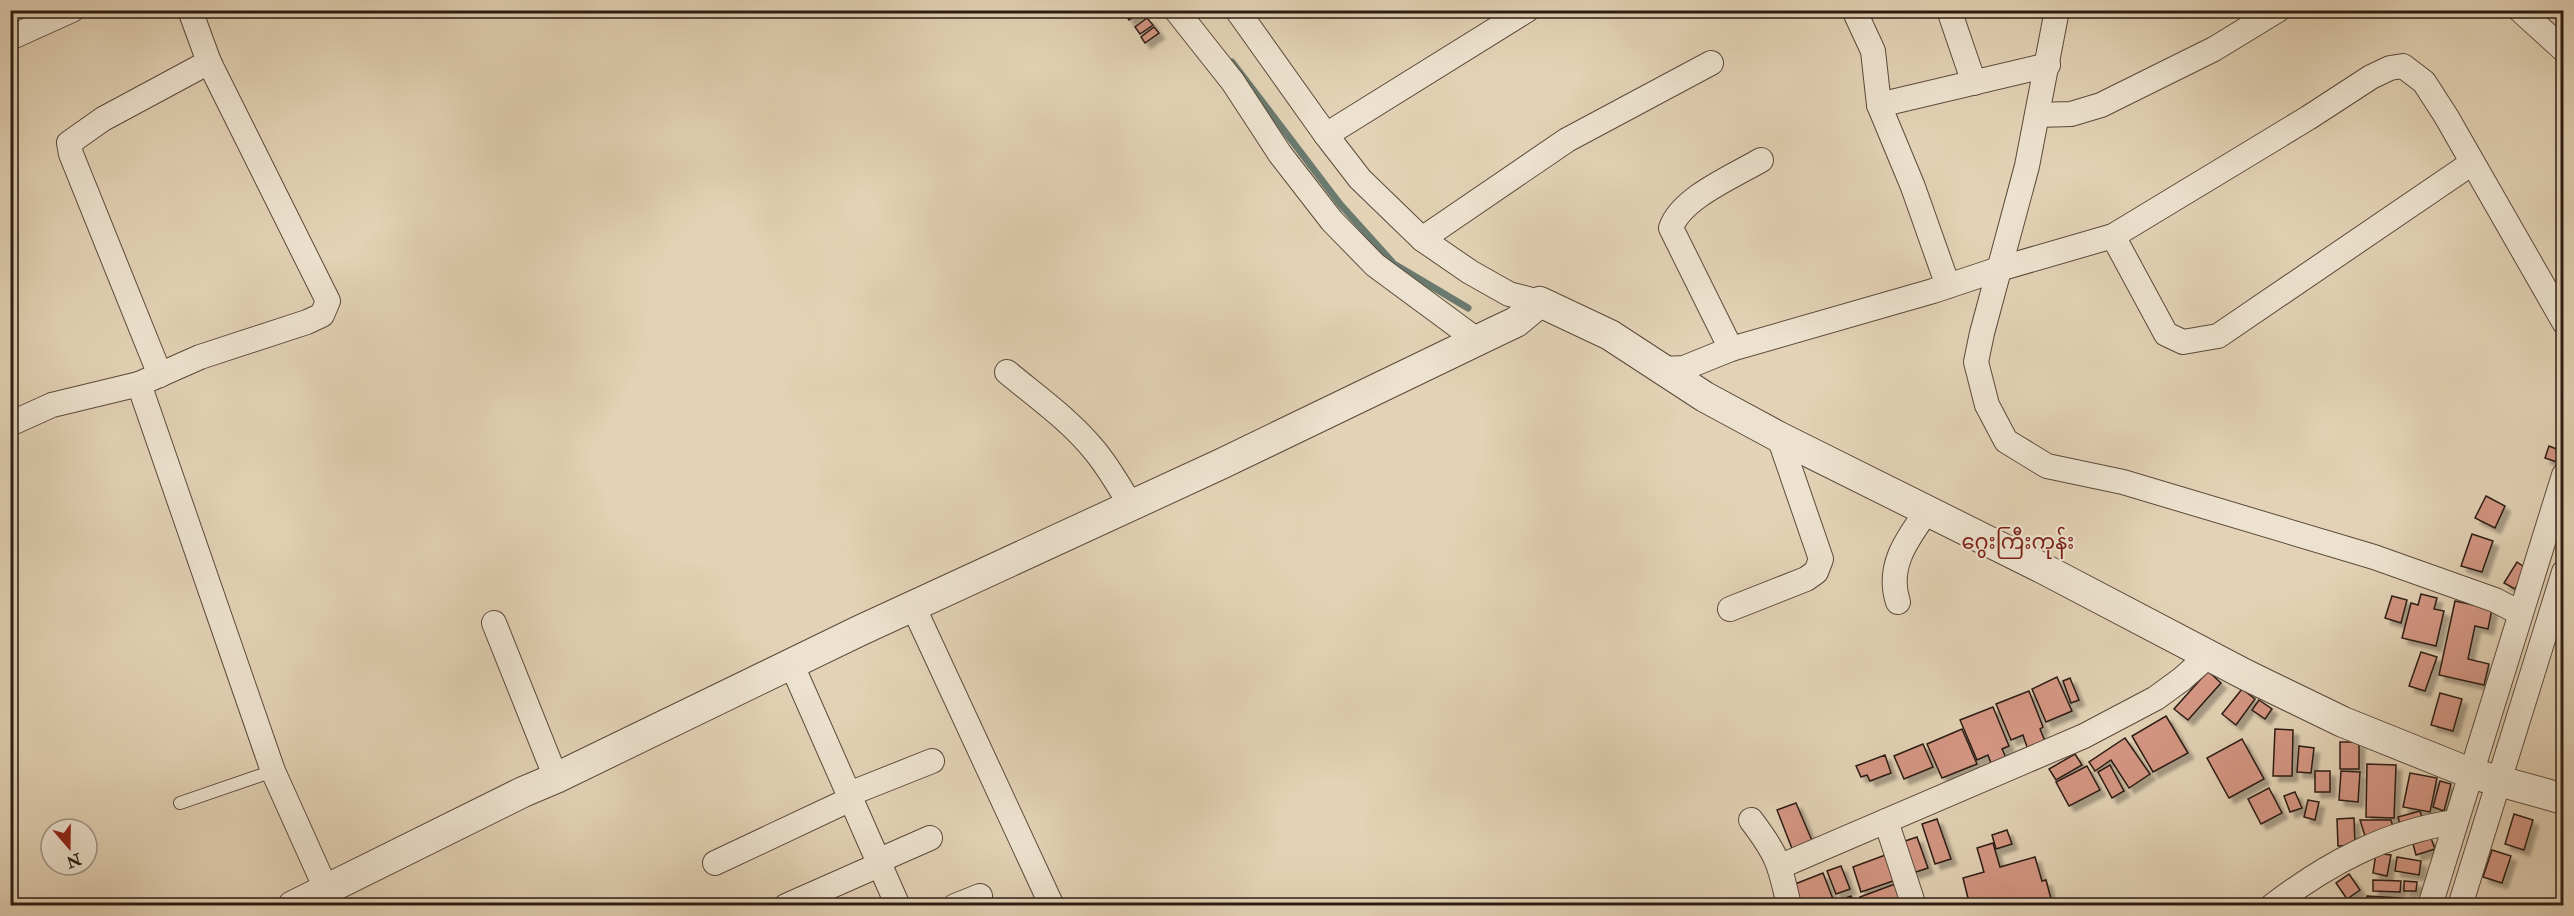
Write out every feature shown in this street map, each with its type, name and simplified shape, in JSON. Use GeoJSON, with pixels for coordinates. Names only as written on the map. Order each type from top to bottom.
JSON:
{"type":"FeatureCollection","features":[{"type":"Feature","properties":{"kind":"street"},"geometry":{"type":"LineString","coordinates":[[10,38],[72,10]]}},
{"type":"Feature","properties":{"kind":"street"},"geometry":{"type":"LineString","coordinates":[[10,424],[52,405],[149,379],[200,357],[322,315],[328,301],[209,62],[190,10]]}},
{"type":"Feature","properties":{"kind":"street"},"geometry":{"type":"LineString","coordinates":[[1176,10],[1233,81],[1280,154],[1332,221],[1375,264],[1478,341]]}},
{"type":"Feature","properties":{"kind":"street"},"geometry":{"type":"LineString","coordinates":[[1237,10],[1360,179],[1422,240],[1470,272],[1509,294],[1540,302],[1610,335],[1704,397],[1779,437],[2343,722],[2484,777],[2564,799]]}},
{"type":"Feature","properties":{"kind":"street"},"geometry":{"type":"LineString","coordinates":[[1326,135],[1527,10]]}},
{"type":"Feature","properties":{"kind":"street"},"geometry":{"type":"LineString","coordinates":[[1854,10],[1873,51],[1878,105],[1913,188],[1948,286]]}},
{"type":"Feature","properties":{"kind":"street"},"geometry":{"type":"LineString","coordinates":[[1949,10],[1974,82]]}},
{"type":"Feature","properties":{"kind":"street"},"geometry":{"type":"LineString","coordinates":[[2057,10],[2027,166],[1976,362],[1988,405],[2006,441],[2047,466],[2123,482],[2374,557],[2495,600],[2520,613]]}},
{"type":"Feature","properties":{"kind":"street"},"geometry":{"type":"LineString","coordinates":[[2037,115],[2071,114],[2101,105],[2214,49],[2278,10]]}},
{"type":"Feature","properties":{"kind":"street"},"geometry":{"type":"LineString","coordinates":[[2520,10],[2564,50]]}},
{"type":"Feature","properties":{"kind":"street"},"geometry":{"type":"LineString","coordinates":[[209,62],[103,119],[69,143],[71,154],[110,255],[273,771],[326,889]]}},
{"type":"Feature","properties":{"kind":"street"},"geometry":{"type":"LineString","coordinates":[[1422,240],[1567,140],[1712,63]]}},
{"type":"Feature","properties":{"kind":"street"},"geometry":{"type":"LineString","coordinates":[[1878,105],[2048,65]]}},
{"type":"Feature","properties":{"kind":"street"},"geometry":{"type":"LineString","coordinates":[[1663,369],[1684,368],[1731,349],[2113,236],[2308,118],[2371,77],[2403,66],[2424,82],[2564,322]]}},
{"type":"Feature","properties":{"kind":"street"},"geometry":{"type":"LineString","coordinates":[[1731,349],[1671,228],[1675,218],[1696,198],[1761,160]]}},
{"type":"Feature","properties":{"kind":"street"},"geometry":{"type":"LineString","coordinates":[[2113,236],[2166,334],[2183,342],[2218,336],[2472,163]]}},
{"type":"Feature","properties":{"kind":"street"},"geometry":{"type":"LineString","coordinates":[[293,906],[791,663],[1131,506],[1478,341],[1516,322],[1540,302]]}},
{"type":"Feature","properties":{"kind":"street"},"geometry":{"type":"LineString","coordinates":[[1007,372],[1068,423],[1094,449],[1131,506]]}},
{"type":"Feature","properties":{"kind":"street"},"geometry":{"type":"LineString","coordinates":[[1730,609],[1806,579],[1816,572],[1821,559],[1779,437]]}},
{"type":"Feature","properties":{"kind":"street"},"geometry":{"type":"LineString","coordinates":[[2460,906],[2484,777],[2520,613],[2564,475]]}},
{"type":"Feature","properties":{"kind":"street"},"geometry":{"type":"LineString","coordinates":[[1898,602],[1894,591],[1895,568],[1903,546],[1927,511]]}},
{"type":"Feature","properties":{"kind":"street"},"geometry":{"type":"LineString","coordinates":[[2430,906],[2455,822],[2484,777],[2564,572]]}},
{"type":"Feature","properties":{"kind":"street"},"geometry":{"type":"LineString","coordinates":[[913,606],[1052,906]]}},
{"type":"Feature","properties":{"kind":"street"},"geometry":{"type":"LineString","coordinates":[[494,622],[556,778]]}},
{"type":"Feature","properties":{"kind":"street"},"geometry":{"type":"LineString","coordinates":[[1781,866],[2084,736],[2156,698],[2209,655]]}},
{"type":"Feature","properties":{"kind":"street"},"geometry":{"type":"LineString","coordinates":[[791,663],[898,906]]}},
{"type":"Feature","properties":{"kind":"street"},"geometry":{"type":"LineString","coordinates":[[715,863],[850,796],[932,761]]}},
{"type":"Feature","properties":{"kind":"street"},"geometry":{"type":"LineString","coordinates":[[1751,820],[1773,848],[1781,866],[1789,906]]}},
{"type":"Feature","properties":{"kind":"street"},"geometry":{"type":"LineString","coordinates":[[1886,821],[1914,906]]}},
{"type":"Feature","properties":{"kind":"street"},"geometry":{"type":"LineString","coordinates":[[2272,906],[2323,870],[2361,850],[2425,826],[2455,822]]}},
{"type":"Feature","properties":{"kind":"street"},"geometry":{"type":"LineString","coordinates":[[786,906],[930,838]]}},
{"type":"Feature","properties":{"kind":"street"},"geometry":{"type":"LineString","coordinates":[[955,906],[980,896]]}},
{"type":"Feature","properties":{"kind":"lane"},"geometry":{"type":"LineString","coordinates":[[180,803],[273,771]]}},
{"type":"Feature","properties":{"kind":"building"},"geometry":{"type":"Polygon","coordinates":[[[1123,10],[1143,10],[1129,20],[1123,10]]]}},
{"type":"Feature","properties":{"kind":"building"},"geometry":{"type":"Polygon","coordinates":[[[1147,18],[1153,25],[1140,34],[1135,27],[1147,18]]]}},
{"type":"Feature","properties":{"kind":"building"},"geometry":{"type":"Polygon","coordinates":[[[1154,27],[1159,33],[1145,43],[1141,37],[1154,27]]]}},
{"type":"Feature","properties":{"kind":"building"},"geometry":{"type":"Polygon","coordinates":[[[2549,446],[2564,452],[2560,463],[2545,458],[2549,446]]]}},
{"type":"Feature","properties":{"kind":"building"},"geometry":{"type":"Polygon","coordinates":[[[2486,496],[2505,506],[2495,528],[2475,518],[2486,496]]]}},
{"type":"Feature","properties":{"kind":"building"},"geometry":{"type":"Polygon","coordinates":[[[2472,534],[2493,541],[2482,572],[2461,566],[2472,534]]]}},
{"type":"Feature","properties":{"kind":"building"},"geometry":{"type":"Polygon","coordinates":[[[2517,562],[2527,569],[2515,589],[2504,583],[2517,562]]]}},
{"type":"Feature","properties":{"kind":"building"},"geometry":{"type":"Polygon","coordinates":[[[2421,594],[2437,598],[2434,609],[2444,611],[2436,646],[2402,638],[2411,603],[2418,605],[2421,594]]]}},
{"type":"Feature","properties":{"kind":"building"},"geometry":{"type":"Polygon","coordinates":[[[2392,596],[2407,600],[2401,623],[2385,618],[2392,596]]]}},
{"type":"Feature","properties":{"kind":"building"},"geometry":{"type":"Polygon","coordinates":[[[2455,601],[2492,609],[2488,629],[2475,626],[2468,659],[2489,664],[2484,685],[2439,675],[2455,601]]]}},
{"type":"Feature","properties":{"kind":"building"},"geometry":{"type":"Polygon","coordinates":[[[2421,652],[2437,657],[2425,691],[2409,686],[2421,652]]]}},
{"type":"Feature","properties":{"kind":"building"},"geometry":{"type":"Polygon","coordinates":[[[2208,671],[2221,683],[2188,720],[2174,709],[2208,671]]]}},
{"type":"Feature","properties":{"kind":"building"},"geometry":{"type":"Polygon","coordinates":[[[2057,677],[2072,711],[2046,722],[2032,689],[2057,677]]]}},
{"type":"Feature","properties":{"kind":"building"},"geometry":{"type":"Polygon","coordinates":[[[2070,678],[2079,700],[2071,703],[2063,681],[2070,678]]]}},
{"type":"Feature","properties":{"kind":"building"},"geometry":{"type":"Polygon","coordinates":[[[2242,689],[2255,699],[2236,725],[2222,714],[2242,689]]]}},
{"type":"Feature","properties":{"kind":"building"},"geometry":{"type":"Polygon","coordinates":[[[2029,691],[2043,727],[2040,729],[2047,746],[2029,753],[2023,735],[2011,740],[1996,704],[2029,691]]]}},
{"type":"Feature","properties":{"kind":"building"},"geometry":{"type":"Polygon","coordinates":[[[2440,693],[2462,699],[2453,731],[2431,725],[2440,693]]]}},
{"type":"Feature","properties":{"kind":"building"},"geometry":{"type":"Polygon","coordinates":[[[2259,700],[2272,709],[2265,719],[2252,710],[2259,700]]]}},
{"type":"Feature","properties":{"kind":"building"},"geometry":{"type":"Polygon","coordinates":[[[1993,707],[2009,746],[2002,749],[2007,760],[1992,766],[1988,755],[1977,760],[1960,720],[1993,707]]]}},
{"type":"Feature","properties":{"kind":"building"},"geometry":{"type":"Polygon","coordinates":[[[2166,716],[2188,753],[2153,772],[2132,736],[2166,716]]]}},
{"type":"Feature","properties":{"kind":"building"},"geometry":{"type":"Polygon","coordinates":[[[1962,729],[1977,764],[1942,778],[1927,744],[1962,729]]]}},
{"type":"Feature","properties":{"kind":"building"},"geometry":{"type":"Polygon","coordinates":[[[2275,729],[2293,730],[2292,776],[2273,776],[2275,729]]]}},
{"type":"Feature","properties":{"kind":"building"},"geometry":{"type":"Polygon","coordinates":[[[2125,738],[2150,774],[2129,788],[2111,760],[2095,771],[2089,762],[2125,738]]]}},
{"type":"Feature","properties":{"kind":"building"},"geometry":{"type":"Polygon","coordinates":[[[2242,739],[2264,779],[2229,798],[2207,758],[2242,739]]]}},
{"type":"Feature","properties":{"kind":"building"},"geometry":{"type":"Polygon","coordinates":[[[2340,742],[2359,742],[2359,769],[2340,769],[2340,742]]]}},
{"type":"Feature","properties":{"kind":"building"},"geometry":{"type":"Polygon","coordinates":[[[1923,744],[1933,767],[1904,779],[1894,756],[1923,744]]]}},
{"type":"Feature","properties":{"kind":"building"},"geometry":{"type":"Polygon","coordinates":[[[2299,746],[2314,748],[2311,773],[2297,772],[2299,746]]]}},
{"type":"Feature","properties":{"kind":"building"},"geometry":{"type":"Polygon","coordinates":[[[2075,754],[2082,765],[2056,780],[2049,769],[2075,754]]]}},
{"type":"Feature","properties":{"kind":"building"},"geometry":{"type":"Polygon","coordinates":[[[1885,755],[1891,773],[1870,781],[1867,775],[1861,777],[1856,766],[1885,755]]]}},
{"type":"Feature","properties":{"kind":"building"},"geometry":{"type":"Polygon","coordinates":[[[2367,764],[2396,765],[2394,818],[2366,817],[2367,764]]]}},
{"type":"Feature","properties":{"kind":"building"},"geometry":{"type":"Polygon","coordinates":[[[2110,765],[2124,791],[2112,798],[2098,772],[2110,765]]]}},
{"type":"Feature","properties":{"kind":"building"},"geometry":{"type":"Polygon","coordinates":[[[2087,766],[2100,790],[2069,806],[2056,782],[2087,766]]]}},
{"type":"Feature","properties":{"kind":"building"},"geometry":{"type":"Polygon","coordinates":[[[2315,771],[2330,771],[2330,792],[2315,792],[2315,771]]]}},
{"type":"Feature","properties":{"kind":"building"},"geometry":{"type":"Polygon","coordinates":[[[2341,771],[2360,772],[2358,802],[2339,800],[2341,771]]]}},
{"type":"Feature","properties":{"kind":"building"},"geometry":{"type":"Polygon","coordinates":[[[2410,773],[2437,778],[2430,812],[2403,807],[2410,773]]]}},
{"type":"Feature","properties":{"kind":"building"},"geometry":{"type":"Polygon","coordinates":[[[2440,781],[2451,784],[2444,811],[2433,807],[2440,781]]]}},
{"type":"Feature","properties":{"kind":"building"},"geometry":{"type":"Polygon","coordinates":[[[2269,788],[2282,813],[2261,824],[2248,799],[2269,788]]]}},
{"type":"Feature","properties":{"kind":"building"},"geometry":{"type":"Polygon","coordinates":[[[2295,792],[2302,808],[2290,812],[2284,796],[2295,792]]]}},
{"type":"Feature","properties":{"kind":"building"},"geometry":{"type":"Polygon","coordinates":[[[2308,800],[2319,802],[2315,820],[2304,817],[2308,800]]]}},
{"type":"Feature","properties":{"kind":"building"},"geometry":{"type":"Polygon","coordinates":[[[1796,803],[1813,843],[1793,851],[1777,810],[1796,803]]]}},
{"type":"Feature","properties":{"kind":"building"},"geometry":{"type":"Polygon","coordinates":[[[2420,811],[2424,825],[2402,831],[2398,817],[2420,811]]]}},
{"type":"Feature","properties":{"kind":"building"},"geometry":{"type":"Polygon","coordinates":[[[2514,814],[2533,820],[2524,850],[2505,844],[2514,814]]]}},
{"type":"Feature","properties":{"kind":"building"},"geometry":{"type":"Polygon","coordinates":[[[2354,818],[2355,845],[2338,846],[2337,819],[2354,818]]]}},
{"type":"Feature","properties":{"kind":"building"},"geometry":{"type":"Polygon","coordinates":[[[1937,819],[1951,859],[1935,864],[1922,824],[1937,819]]]}},
{"type":"Feature","properties":{"kind":"building"},"geometry":{"type":"Polygon","coordinates":[[[2360,820],[2391,820],[2393,827],[2365,836],[2360,820]]]}},
{"type":"Feature","properties":{"kind":"building"},"geometry":{"type":"Polygon","coordinates":[[[2007,830],[2012,844],[1996,849],[1992,835],[2007,830]]]}},
{"type":"Feature","properties":{"kind":"building"},"geometry":{"type":"Polygon","coordinates":[[[1917,837],[1928,868],[1913,873],[1902,842],[1917,837]]]}},
{"type":"Feature","properties":{"kind":"building"},"geometry":{"type":"Polygon","coordinates":[[[2431,838],[2435,849],[2416,855],[2413,844],[2431,838]]]}},
{"type":"Feature","properties":{"kind":"building"},"geometry":{"type":"Polygon","coordinates":[[[1993,843],[2000,867],[2035,857],[2042,881],[2046,880],[2053,906],[1970,906],[1963,878],[1984,872],[1977,848],[1993,843]]]}},
{"type":"Feature","properties":{"kind":"building"},"geometry":{"type":"Polygon","coordinates":[[[2492,850],[2511,856],[2502,883],[2483,877],[2492,850]]]}},
{"type":"Feature","properties":{"kind":"building"},"geometry":{"type":"Polygon","coordinates":[[[2376,853],[2391,855],[2387,876],[2373,873],[2376,853]]]}},
{"type":"Feature","properties":{"kind":"building"},"geometry":{"type":"Polygon","coordinates":[[[1888,854],[1896,880],[1861,892],[1853,867],[1888,854]]]}},
{"type":"Feature","properties":{"kind":"building"},"geometry":{"type":"Polygon","coordinates":[[[2397,857],[2421,861],[2419,875],[2395,871],[2397,857]]]}},
{"type":"Feature","properties":{"kind":"building"},"geometry":{"type":"Polygon","coordinates":[[[1841,866],[1850,889],[1836,894],[1827,871],[1841,866]]]}},
{"type":"Feature","properties":{"kind":"building"},"geometry":{"type":"Polygon","coordinates":[[[1823,873],[1833,899],[1816,906],[1798,906],[1790,886],[1823,873]]]}},
{"type":"Feature","properties":{"kind":"building"},"geometry":{"type":"Polygon","coordinates":[[[2349,874],[2360,890],[2347,899],[2336,883],[2349,874]]]}},
{"type":"Feature","properties":{"kind":"building"},"geometry":{"type":"Polygon","coordinates":[[[2373,880],[2401,881],[2400,892],[2373,891],[2373,880]]]}},
{"type":"Feature","properties":{"kind":"building"},"geometry":{"type":"Polygon","coordinates":[[[2404,881],[2417,882],[2416,891],[2404,891],[2404,881]]]}},
{"type":"Feature","properties":{"kind":"building"},"geometry":{"type":"Polygon","coordinates":[[[1895,884],[1903,906],[1863,906],[1860,897],[1895,884]]]}},
{"type":"Feature","properties":{"kind":"building"},"geometry":{"type":"Polygon","coordinates":[[[1851,896],[1855,906],[1826,906],[1851,896]]]}},
{"type":"Feature","properties":{"kind":"building"},"geometry":{"type":"Polygon","coordinates":[[[2367,896],[2401,898],[2400,906],[2366,906],[2367,896]]]}},
{"type":"Feature","properties":{"kind":"waterway"},"geometry":{"type":"LineString","coordinates":[[1232,62],[1340,204],[1394,264],[1468,308]]}},
{"type":"Feature","properties":{"kind":"district","name":"ဂွေးကြီးကုန်း"},"geometry":{"type":"Point","coordinates":[2018,542]}}]}
